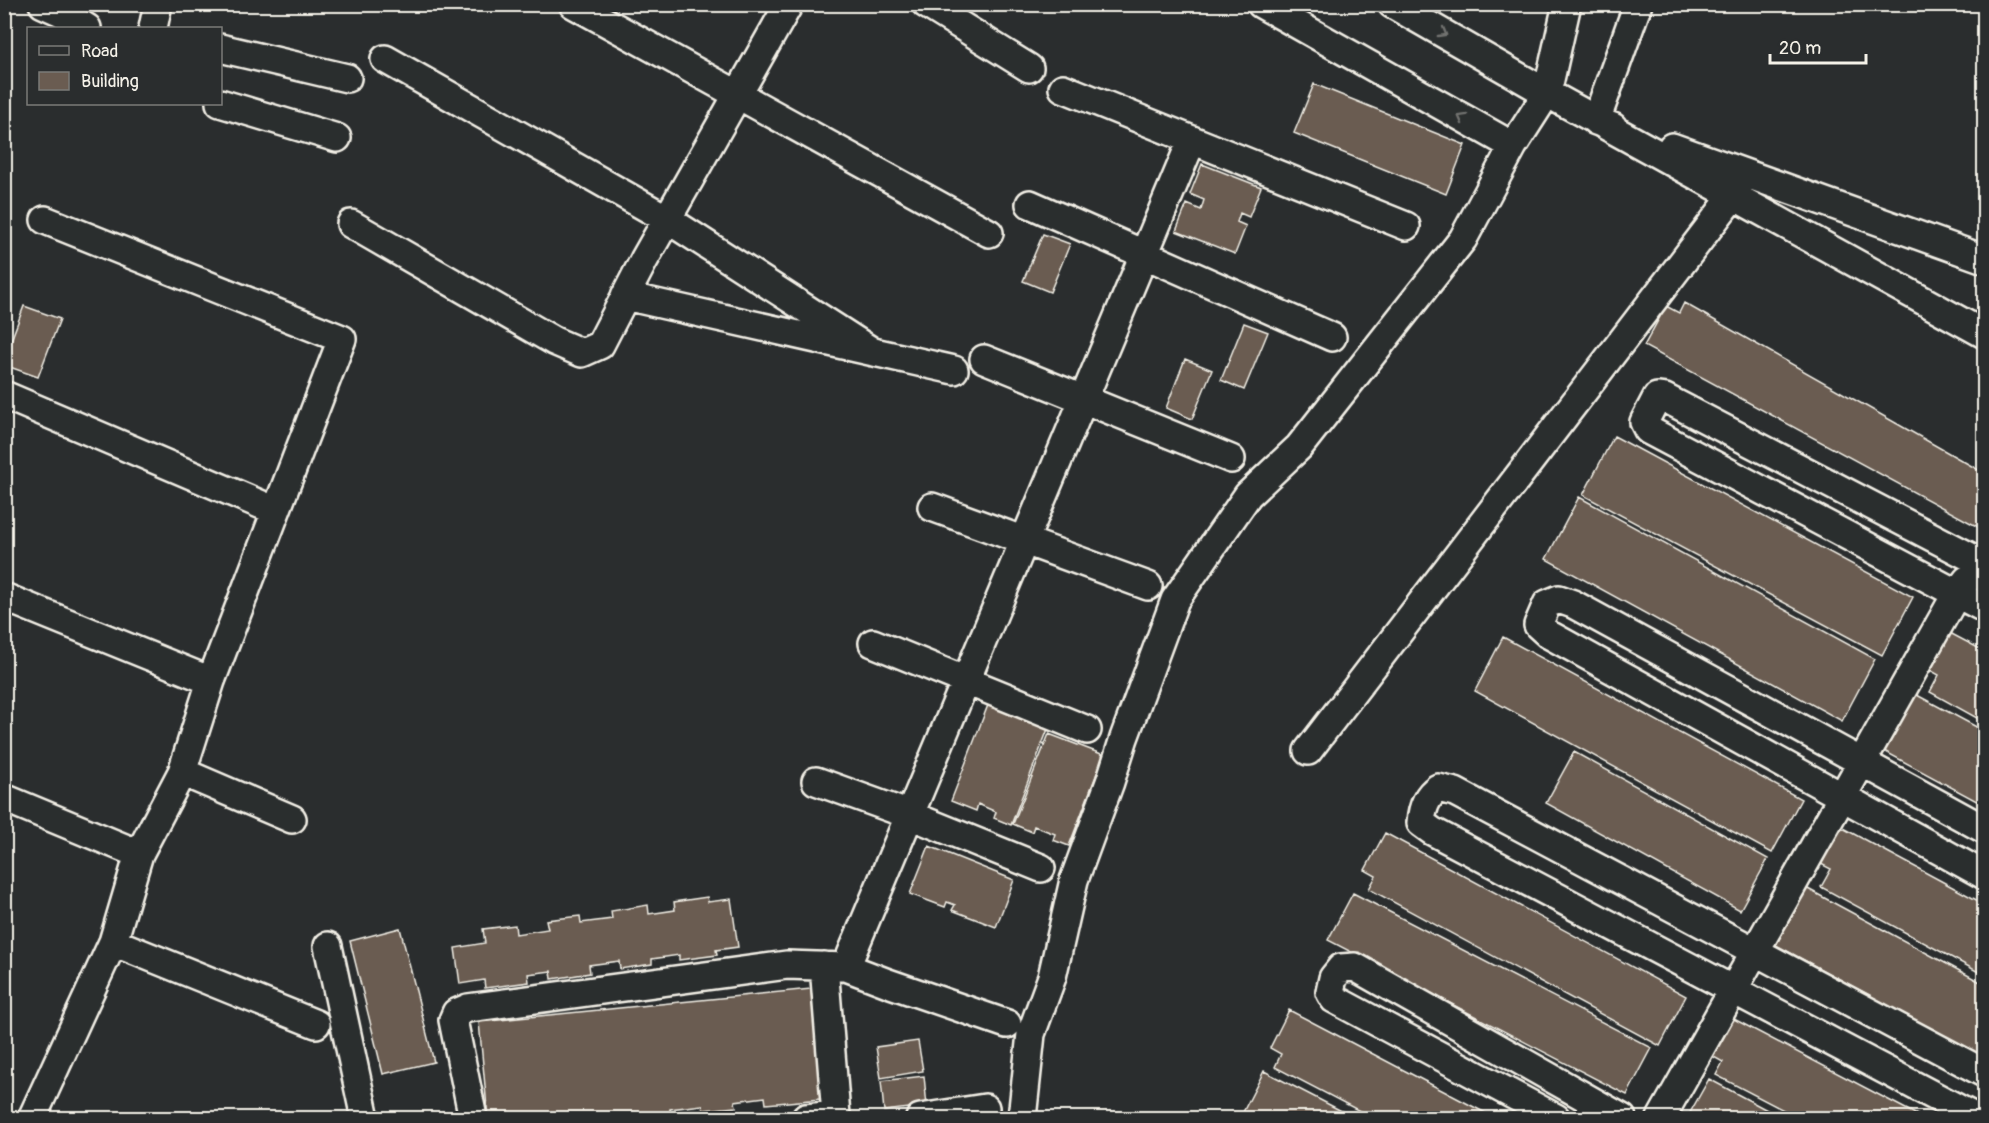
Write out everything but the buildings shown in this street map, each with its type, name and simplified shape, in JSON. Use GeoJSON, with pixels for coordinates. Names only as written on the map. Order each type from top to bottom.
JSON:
{"type":"FeatureCollection","features":[{"type":"Feature","properties":{"kind":"street"},"geometry":{"type":"LineString","coordinates":[[44,4],[85,27]]}},
{"type":"Feature","properties":{"kind":"street"},"geometry":{"type":"LineString","coordinates":[[153,27],[158,4]]}},
{"type":"Feature","properties":{"kind":"street"},"geometry":{"type":"LineString","coordinates":[[573,4],[989,233]]}},
{"type":"Feature","properties":{"kind":"street"},"geometry":{"type":"LineString","coordinates":[[351,224],[554,341],[582,353],[600,345],[667,219],[789,4]]}},
{"type":"Feature","properties":{"kind":"street"},"geometry":{"type":"LineString","coordinates":[[926,4],[1029,68]]}},
{"type":"Feature","properties":{"kind":"street"},"geometry":{"type":"LineString","coordinates":[[1261,4],[1513,146]]}},
{"type":"Feature","properties":{"kind":"street"},"geometry":{"type":"LineString","coordinates":[[1392,4],[1596,121],[1984,334]]}},
{"type":"Feature","properties":{"kind":"street"},"geometry":{"type":"LineString","coordinates":[[1022,1119],[1031,1034],[1052,977],[1074,880],[1175,600],[1248,495],[1299,447],[1463,239],[1513,146],[1547,93],[1567,4]]}},
{"type":"Feature","properties":{"kind":"street"},"geometry":{"type":"LineString","coordinates":[[1596,121],[1638,4]]}},
{"type":"Feature","properties":{"kind":"street"},"geometry":{"type":"LineString","coordinates":[[222,48],[347,78]]}},
{"type":"Feature","properties":{"kind":"street"},"geometry":{"type":"LineString","coordinates":[[385,59],[667,219],[873,352]]}},
{"type":"Feature","properties":{"kind":"street"},"geometry":{"type":"LineString","coordinates":[[1064,88],[1406,226]]}},
{"type":"Feature","properties":{"kind":"street"},"geometry":{"type":"LineString","coordinates":[[222,104],[337,138]]}},
{"type":"Feature","properties":{"kind":"street"},"geometry":{"type":"LineString","coordinates":[[1596,121],[1984,259]]}},
{"type":"Feature","properties":{"kind":"street"},"geometry":{"type":"LineString","coordinates":[[806,1119],[836,1117],[835,966],[909,815],[1192,140]]}},
{"type":"Feature","properties":{"kind":"street"},"geometry":{"type":"LineString","coordinates":[[1308,751],[1733,196]]}},
{"type":"Feature","properties":{"kind":"street"},"geometry":{"type":"LineString","coordinates":[[1030,204],[1332,337]]}},
{"type":"Feature","properties":{"kind":"street"},"geometry":{"type":"LineString","coordinates":[[34,1118],[113,942],[139,854],[182,772],[211,681],[342,339],[45,220]]}},
{"type":"Feature","properties":{"kind":"street"},"geometry":{"type":"LineString","coordinates":[[625,296],[954,370]]}},
{"type":"Feature","properties":{"kind":"street"},"geometry":{"type":"LineString","coordinates":[[984,359],[1231,459]]}},
{"type":"Feature","properties":{"kind":"street"},"geometry":{"type":"LineString","coordinates":[[4,395],[276,512]]}},
{"type":"Feature","properties":{"kind":"street"},"geometry":{"type":"LineString","coordinates":[[1661,1119],[1957,593],[1983,560],[1665,398],[1657,397],[1652,404],[1644,422],[1648,430],[1957,593],[1984,608]]}},
{"type":"Feature","properties":{"kind":"street"},"geometry":{"type":"LineString","coordinates":[[932,507],[1148,586]]}},
{"type":"Feature","properties":{"kind":"street"},"geometry":{"type":"LineString","coordinates":[[4,597],[211,681]]}},
{"type":"Feature","properties":{"kind":"street"},"geometry":{"type":"LineString","coordinates":[[1984,829],[1573,604],[1559,599],[1547,604],[1539,625],[1548,634],[1984,875]]}},
{"type":"Feature","properties":{"kind":"street"},"geometry":{"type":"LineString","coordinates":[[873,643],[1087,730]]}},
{"type":"Feature","properties":{"kind":"street"},"geometry":{"type":"LineString","coordinates":[[182,772],[292,819]]}},
{"type":"Feature","properties":{"kind":"street"},"geometry":{"type":"LineString","coordinates":[[816,781],[909,815],[1041,868]]}},
{"type":"Feature","properties":{"kind":"street"},"geometry":{"type":"LineString","coordinates":[[1976,1119],[1432,831],[1421,823],[1422,812],[1430,793],[1438,788],[1455,792],[1984,1073]]}},
{"type":"Feature","properties":{"kind":"street"},"geometry":{"type":"LineString","coordinates":[[4,798],[139,854]]}},
{"type":"Feature","properties":{"kind":"street"},"geometry":{"type":"LineString","coordinates":[[113,942],[316,1024]]}},
{"type":"Feature","properties":{"kind":"street"},"geometry":{"type":"LineString","coordinates":[[328,946],[365,1119]]}},
{"type":"Feature","properties":{"kind":"street"},"geometry":{"type":"LineString","coordinates":[[473,1119],[453,1020],[456,1012],[468,1008],[787,965],[835,966],[1007,1024]]}},
{"type":"Feature","properties":{"kind":"street"},"geometry":{"type":"LineString","coordinates":[[1556,1119],[1334,999],[1330,992],[1333,978],[1341,968],[1355,967],[1622,1119]]}},
{"type":"Feature","properties":{"kind":"street"},"geometry":{"type":"LineString","coordinates":[[920,1119],[985,1108]]}}]}
